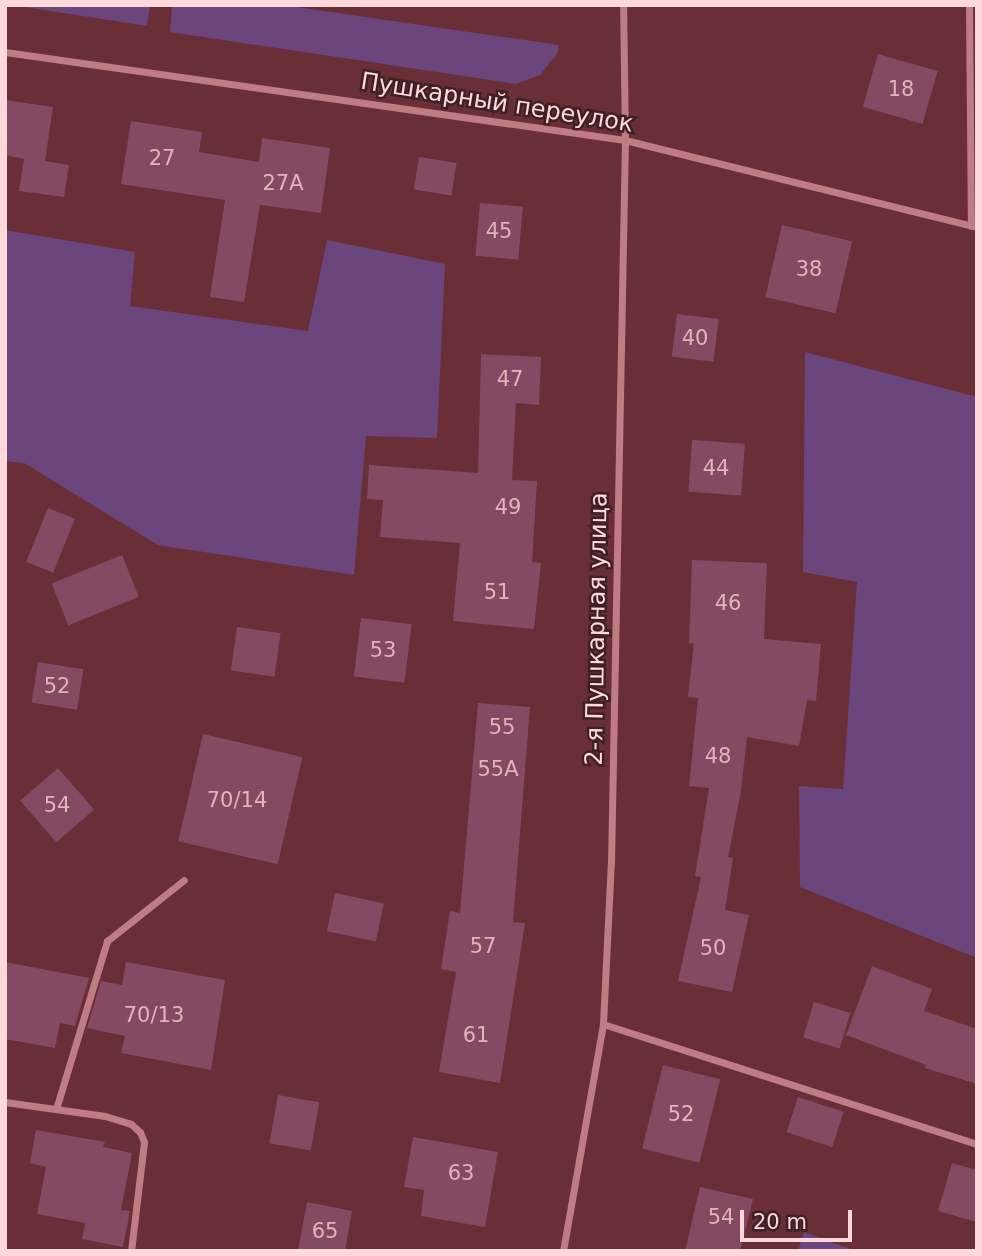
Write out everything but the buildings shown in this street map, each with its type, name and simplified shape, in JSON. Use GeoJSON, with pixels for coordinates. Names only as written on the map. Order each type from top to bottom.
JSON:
{"type":"FeatureCollection","features":[{"type":"Feature","properties":{"kind":"street","name":"2-я Пушкарная улица"},"geometry":{"type":"LineString","coordinates":[[563,1251],[603,1024],[612,822],[625,140],[623,5]]}},
{"type":"Feature","properties":{"kind":"street"},"geometry":{"type":"LineString","coordinates":[[969,5],[974,226]]}},
{"type":"Feature","properties":{"kind":"street","name":"Пушкарный переулок"},"geometry":{"type":"LineString","coordinates":[[5,52],[625,140],[974,226]]}},
{"type":"Feature","properties":{"kind":"street"},"geometry":{"type":"LineString","coordinates":[[57,1109],[107,941],[184,880]]}},
{"type":"Feature","properties":{"kind":"street"},"geometry":{"type":"LineString","coordinates":[[603,1024],[977,1144]]}},
{"type":"Feature","properties":{"kind":"street"},"geometry":{"type":"LineString","coordinates":[[5,1101],[105,1116],[131,1124],[140,1132],[144,1142],[131,1251]]}},
{"type":"Feature","properties":{"kind":"shaded area"},"geometry":{"type":"Polygon","coordinates":[[[13,5],[150,5],[147,26],[13,5]]]}},
{"type":"Feature","properties":{"kind":"shaded area"},"geometry":{"type":"Polygon","coordinates":[[[172,5],[283,5],[559,45],[557,54],[540,75],[516,84],[170,32],[172,5]]]}},
{"type":"Feature","properties":{"kind":"shaded area"},"geometry":{"type":"Polygon","coordinates":[[[5,230],[135,252],[130,306],[308,331],[327,240],[445,264],[437,438],[366,436],[354,575],[158,545],[24,463],[5,461],[5,230]]]}},
{"type":"Feature","properties":{"kind":"shaded area"},"geometry":{"type":"Polygon","coordinates":[[[805,352],[977,397],[977,958],[800,887],[799,786],[843,789],[857,582],[803,572],[805,352]]]}},
{"type":"Feature","properties":{"kind":"shaded area"},"geometry":{"type":"Polygon","coordinates":[[[804,1232],[856,1251],[798,1251],[804,1232]]]}}]}
